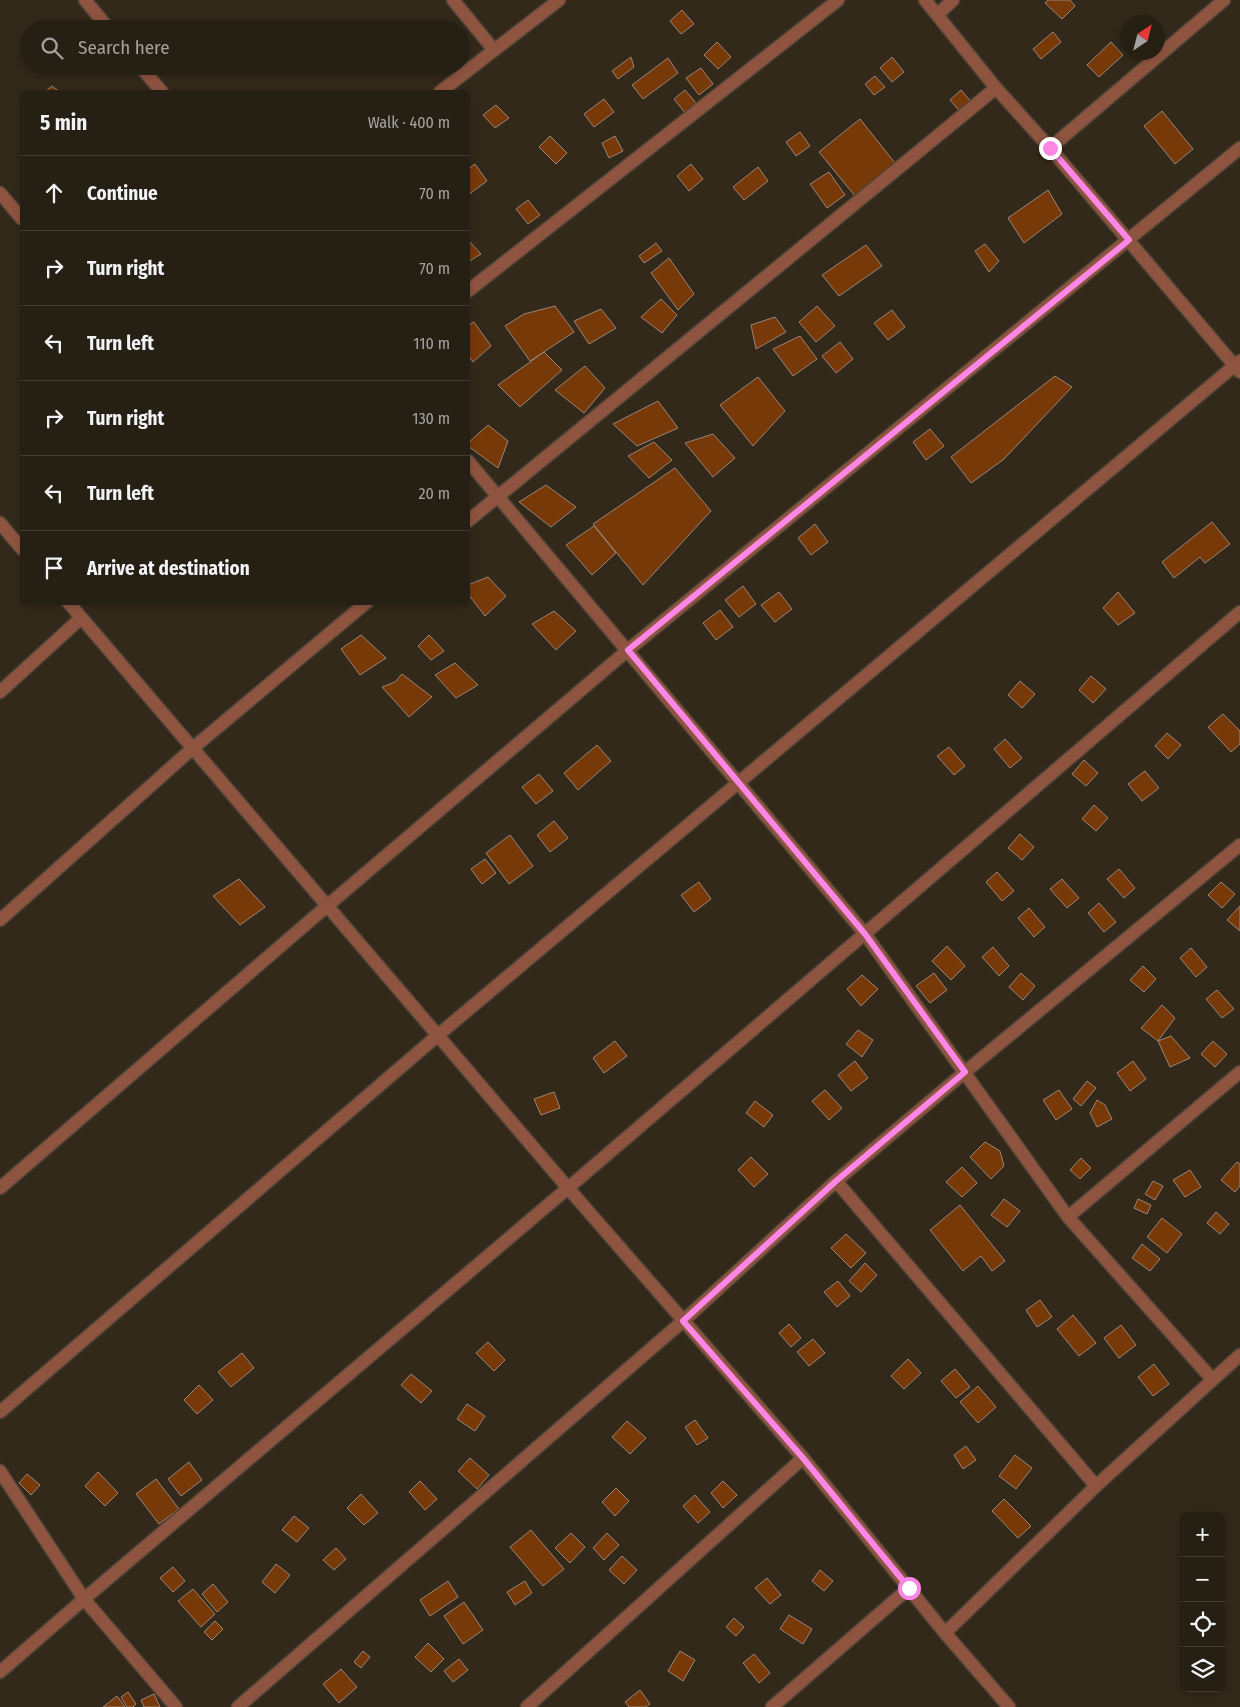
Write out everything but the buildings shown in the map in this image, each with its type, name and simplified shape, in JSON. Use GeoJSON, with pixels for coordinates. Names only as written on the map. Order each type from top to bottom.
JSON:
{"type":"FeatureCollection","features":[{"type":"Feature","properties":{"kind":"street"},"geometry":{"type":"LineString","coordinates":[[85,0],[102,20]]}},
{"type":"Feature","properties":{"kind":"street"},"geometry":{"type":"LineString","coordinates":[[453,0],[469,20]]}},
{"type":"Feature","properties":{"kind":"street"},"geometry":{"type":"LineString","coordinates":[[470,69],[559,0]]}},
{"type":"Feature","properties":{"kind":"street"},"geometry":{"type":"LineString","coordinates":[[470,289],[838,0]]}},
{"type":"Feature","properties":{"kind":"street"},"geometry":{"type":"LineString","coordinates":[[0,1412],[437,1036],[1238,366],[996,88],[925,0]]}},
{"type":"Feature","properties":{"kind":"street"},"geometry":{"type":"LineString","coordinates":[[937,15],[953,0]]}},
{"type":"Feature","properties":{"kind":"street"},"geometry":{"type":"LineString","coordinates":[[1050,148],[1224,0]]}},
{"type":"Feature","properties":{"kind":"street"},"geometry":{"type":"LineString","coordinates":[[470,21],[494,50]]}},
{"type":"Feature","properties":{"kind":"street"},"geometry":{"type":"LineString","coordinates":[[148,75],[160,90]]}},
{"type":"Feature","properties":{"kind":"street"},"geometry":{"type":"LineString","coordinates":[[443,90],[462,75]]}},
{"type":"Feature","properties":{"kind":"street"},"geometry":{"type":"LineString","coordinates":[[470,519],[996,88]]}},
{"type":"Feature","properties":{"kind":"street"},"geometry":{"type":"LineString","coordinates":[[0,1188],[628,650],[1240,148]]}},
{"type":"Feature","properties":{"kind":"street"},"geometry":{"type":"LineString","coordinates":[[0,193],[20,217]]}},
{"type":"Feature","properties":{"kind":"street"},"geometry":{"type":"LineString","coordinates":[[470,463],[865,934],[1068,1217],[1212,1379]]}},
{"type":"Feature","properties":{"kind":"street"},"geometry":{"type":"LineString","coordinates":[[0,523],[20,547]]}},
{"type":"Feature","properties":{"kind":"street"},"geometry":{"type":"LineString","coordinates":[[70,605],[437,1036],[803,1458],[945,1633],[1009,1707]]}},
{"type":"Feature","properties":{"kind":"street"},"geometry":{"type":"LineString","coordinates":[[0,920],[352,607]]}},
{"type":"Feature","properties":{"kind":"street"},"geometry":{"type":"LineString","coordinates":[[0,1672],[1240,612]]}},
{"type":"Feature","properties":{"kind":"street"},"geometry":{"type":"LineString","coordinates":[[0,692],[81,618]]}},
{"type":"Feature","properties":{"kind":"street"},"geometry":{"type":"LineString","coordinates":[[238,1707],[683,1321],[836,1181],[1240,845]]}},
{"type":"Feature","properties":{"kind":"street"},"geometry":{"type":"LineString","coordinates":[[1068,1217],[1240,1072]]}},
{"type":"Feature","properties":{"kind":"street"},"geometry":{"type":"LineString","coordinates":[[836,1181],[1096,1486]]}},
{"type":"Feature","properties":{"kind":"street"},"geometry":{"type":"LineString","coordinates":[[945,1633],[1096,1486],[1240,1355]]}},
{"type":"Feature","properties":{"kind":"street"},"geometry":{"type":"LineString","coordinates":[[527,1707],[803,1458]]}},
{"type":"Feature","properties":{"kind":"street"},"geometry":{"type":"LineString","coordinates":[[0,1471],[84,1599],[176,1707]]}},
{"type":"Feature","properties":{"kind":"street"},"geometry":{"type":"LineString","coordinates":[[772,1707],[909,1588]]}},
{"type":"Feature","properties":{"kind":"route"},"geometry":{"type":"LineString","coordinates":[[909,1588],[803,1458],[683,1321],[836,1181],[965,1072],[865,934],[628,650],[1129,240],[1050,148]]}}]}
